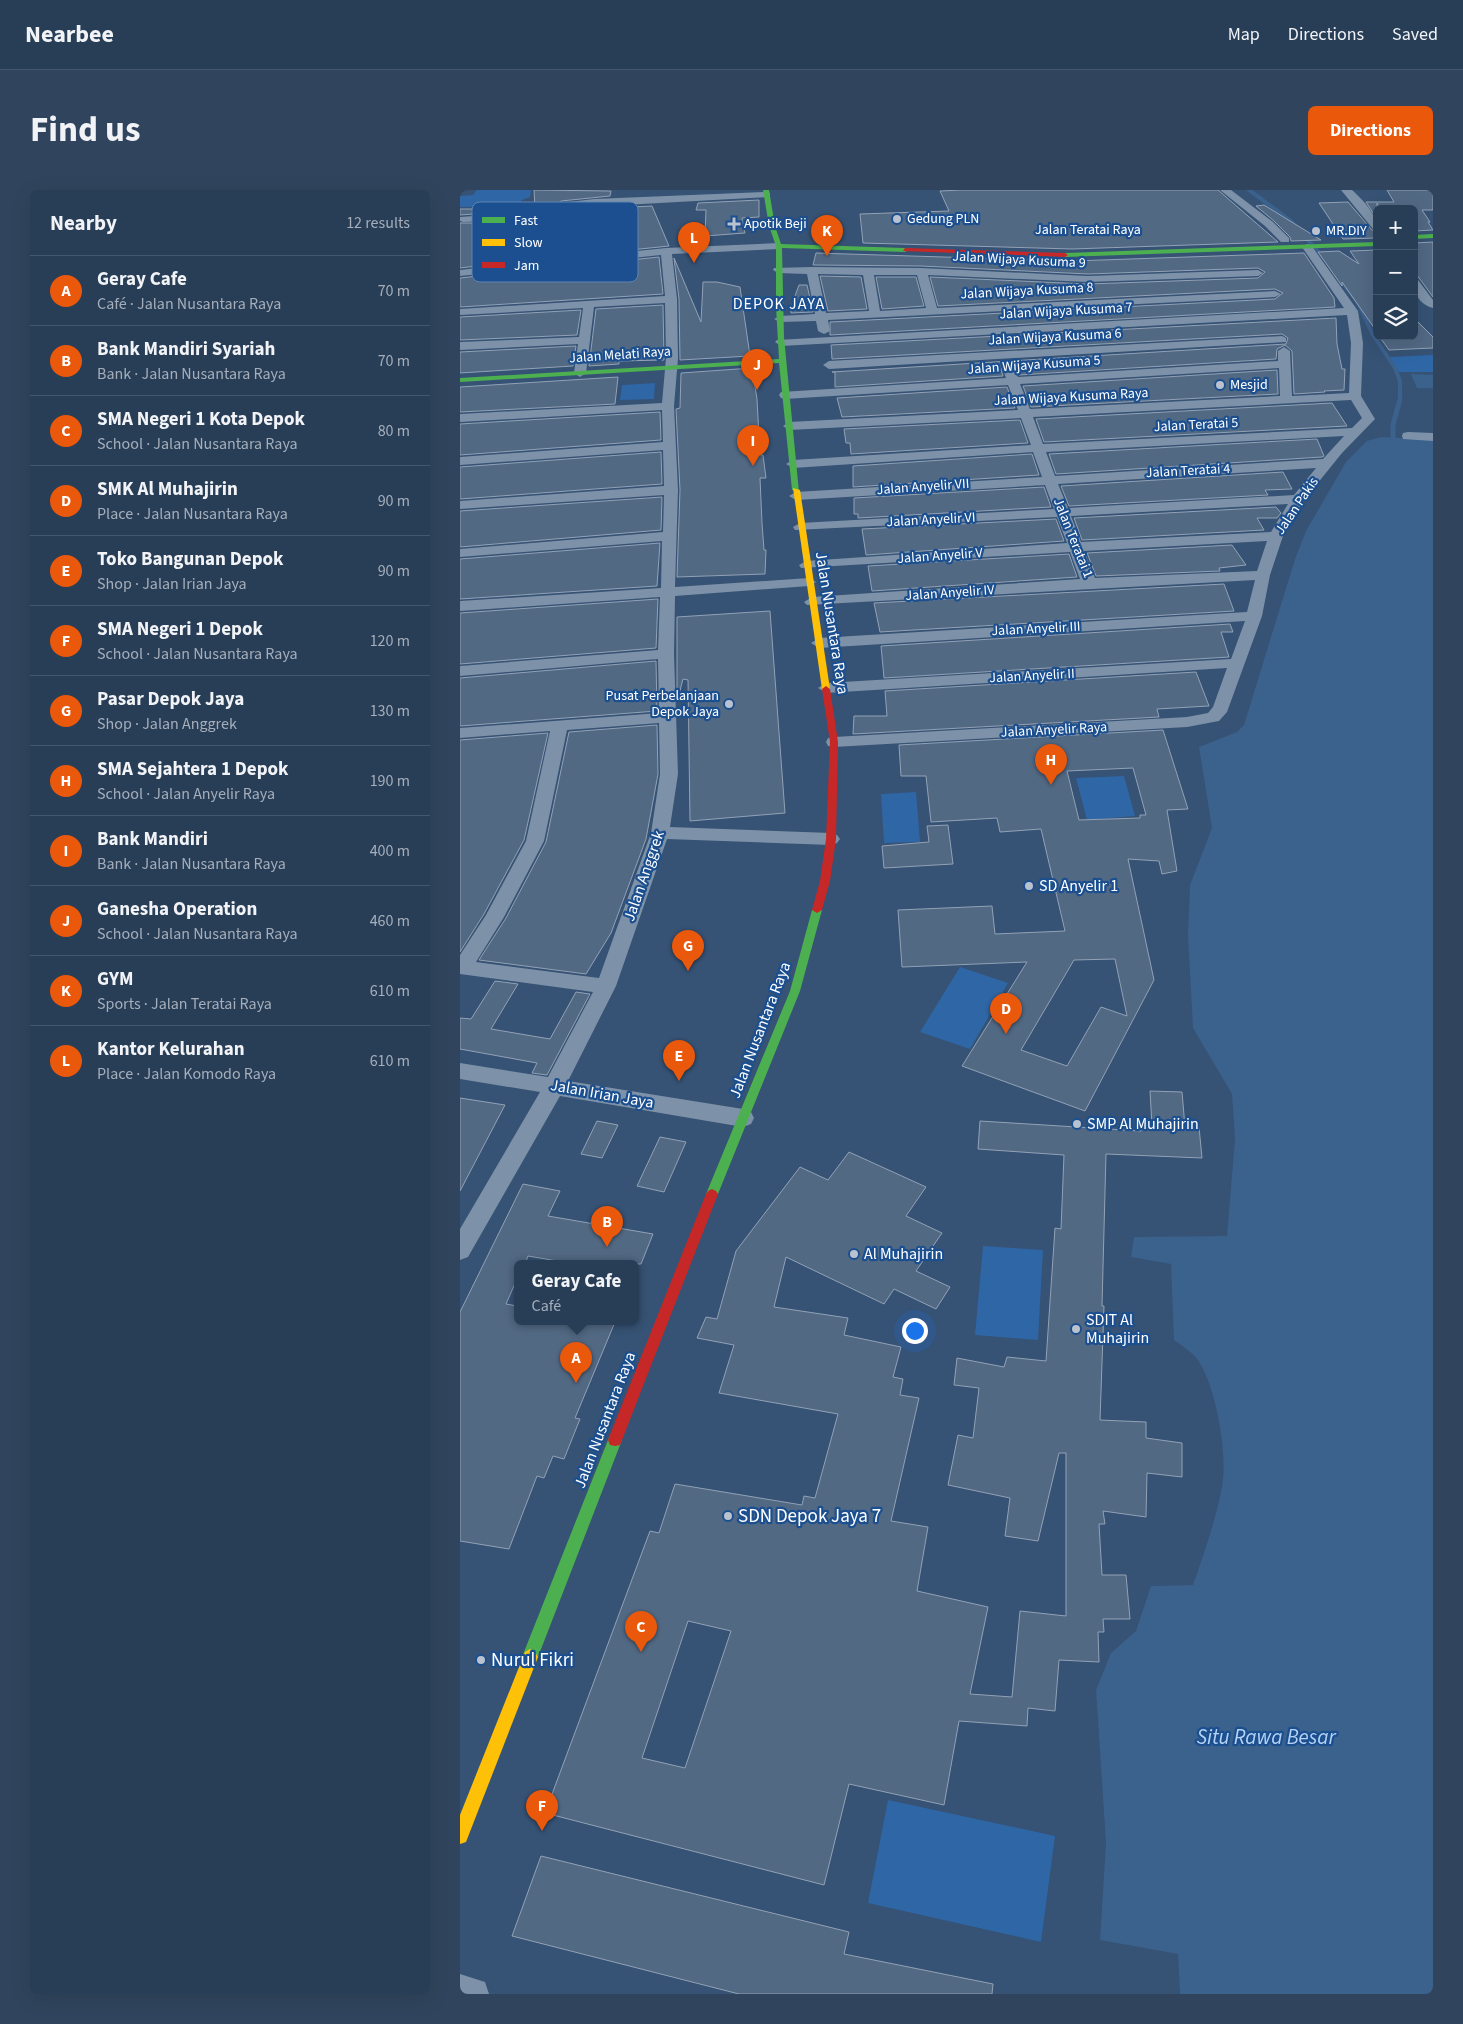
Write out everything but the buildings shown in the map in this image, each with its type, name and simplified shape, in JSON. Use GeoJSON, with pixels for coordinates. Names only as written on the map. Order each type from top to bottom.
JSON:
{"type":"FeatureCollection","features":[{"type":"Feature","properties":{"kind":"main road","name":"Jalan Nusantara Raya"},"geometry":{"type":"LineString","coordinates":[[460,1836],[466,1804],[795,991],[824,881],[831,839],[834,742],[796,496],[781,342],[778,270],[780,246],[772,226],[766,192]]}},
{"type":"Feature","properties":{"kind":"main road"},"geometry":{"type":"LineString","coordinates":[[1418,237],[1433,236]]}},
{"type":"Feature","properties":{"kind":"main road","name":"Jalan Teratai Raya"},"geometry":{"type":"LineString","coordinates":[[780,246],[800,245],[824,248],[973,251],[1131,265],[1239,246],[1286,240],[1313,244],[1373,237]]}},
{"type":"Feature","properties":{"kind":"main road","name":"Jalan Teratai Raya"},"geometry":{"type":"LineString","coordinates":[[800,245],[820,240],[845,239],[1069,246],[1373,244]]}},
{"type":"Feature","properties":{"kind":"main road"},"geometry":{"type":"LineString","coordinates":[[1418,244],[1433,243]]}},
{"type":"Feature","properties":{"kind":"main road","name":"Jalan Melati Raya"},"geometry":{"type":"LineString","coordinates":[[460,380],[783,361]]}},
{"type":"Feature","properties":{"kind":"street"},"geometry":{"type":"LineString","coordinates":[[1225,190],[1269,224],[1286,240]]}},
{"type":"Feature","properties":{"kind":"street"},"geometry":{"type":"LineString","coordinates":[[1346,190],[1356,199],[1373,221]]}},
{"type":"Feature","properties":{"kind":"street"},"geometry":{"type":"LineString","coordinates":[[612,202],[766,192]]}},
{"type":"Feature","properties":{"kind":"street"},"geometry":{"type":"LineString","coordinates":[[463,219],[472,219]]}},
{"type":"Feature","properties":{"kind":"street"},"geometry":{"type":"LineString","coordinates":[[1313,244],[1352,311],[1357,342],[1355,396]]}},
{"type":"Feature","properties":{"kind":"street"},"geometry":{"type":"LineString","coordinates":[[638,254],[666,251],[780,246]]}},
{"type":"Feature","properties":{"kind":"street"},"geometry":{"type":"LineString","coordinates":[[1239,246],[1275,294],[1282,327],[1286,400]]}},
{"type":"Feature","properties":{"kind":"street","name":"Jalan Anggrek"},"geometry":{"type":"LineString","coordinates":[[460,1250],[467,1220],[556,1086],[606,986],[660,833],[669,774],[666,654],[671,490],[668,406],[671,367],[671,299],[666,251]]}},
{"type":"Feature","properties":{"kind":"street"},"geometry":{"type":"LineString","coordinates":[[973,251],[979,277]]}},
{"type":"Feature","properties":{"kind":"street"},"geometry":{"type":"LineString","coordinates":[[1131,265],[1204,405]]}},
{"type":"Feature","properties":{"kind":"street","name":"Jalan Wijaya Kusuma 9"},"geometry":{"type":"LineString","coordinates":[[778,270],[922,271],[979,277],[1088,279],[1131,265],[1258,273]]}},
{"type":"Feature","properties":{"kind":"street"},"geometry":{"type":"LineString","coordinates":[[812,270],[822,317],[838,424]]}},
{"type":"Feature","properties":{"kind":"street"},"geometry":{"type":"LineString","coordinates":[[868,270],[874,314]]}},
{"type":"Feature","properties":{"kind":"street"},"geometry":{"type":"LineString","coordinates":[[922,271],[932,311]]}},
{"type":"Feature","properties":{"kind":"street"},"geometry":{"type":"LineString","coordinates":[[1418,286],[1428,296],[1428,303],[1433,305]]}},
{"type":"Feature","properties":{"kind":"street","name":"Jalan Wijaya Kusuma 8"},"geometry":{"type":"LineString","coordinates":[[780,320],[932,311],[985,303],[1275,294]]}},
{"type":"Feature","properties":{"kind":"street"},"geometry":{"type":"LineString","coordinates":[[460,312],[671,299]]}},
{"type":"Feature","properties":{"kind":"street"},"geometry":{"type":"LineString","coordinates":[[580,373],[589,303]]}},
{"type":"Feature","properties":{"kind":"street","name":"Jalan Teratai 1"},"geometry":{"type":"LineString","coordinates":[[985,303],[1063,512],[1074,547],[1089,583],[1263,575]]}},
{"type":"Feature","properties":{"kind":"street","name":"Jalan Wijaya Kusuma 7"},"geometry":{"type":"LineString","coordinates":[[781,342],[995,330],[1179,354],[1352,311]]}},
{"type":"Feature","properties":{"kind":"street","name":"Jalan Wijaya Kusuma 6"},"geometry":{"type":"LineString","coordinates":[[831,379],[1004,354],[1179,354],[1282,327]]}},
{"type":"Feature","properties":{"kind":"street"},"geometry":{"type":"LineString","coordinates":[[460,346],[585,340]]}},
{"type":"Feature","properties":{"kind":"street","name":"Jalan Wijaya Kusuma 5"},"geometry":{"type":"LineString","coordinates":[[785,396],[831,379],[1013,382],[1179,354],[1285,364]]}},
{"type":"Feature","properties":{"kind":"street","name":"Jalan Wijaya Kusuma Raya"},"geometry":{"type":"LineString","coordinates":[[789,426],[1026,415],[1355,396]]}},
{"type":"Feature","properties":{"kind":"street","name":"Jalan Pakis"},"geometry":{"type":"LineString","coordinates":[[1238,663],[1254,616],[1263,575],[1276,536],[1298,499],[1354,432],[1369,419],[1355,396]]}},
{"type":"Feature","properties":{"kind":"street"},"geometry":{"type":"LineString","coordinates":[[460,418],[668,406]]}},
{"type":"Feature","properties":{"kind":"street","name":"Jalan Teratai 5"},"geometry":{"type":"LineString","coordinates":[[793,464],[1039,448],[1354,432]]}},
{"type":"Feature","properties":{"kind":"street"},"geometry":{"type":"LineString","coordinates":[[1408,436],[1433,437]]}},
{"type":"Feature","properties":{"kind":"street"},"geometry":{"type":"LineString","coordinates":[[460,461],[668,446]]}},
{"type":"Feature","properties":{"kind":"street","name":"Jalan Teratai 4"},"geometry":{"type":"LineString","coordinates":[[1050,479],[1327,463]]}},
{"type":"Feature","properties":{"kind":"street","name":"Jalan Anyelir VII"},"geometry":{"type":"LineString","coordinates":[[796,496],[1050,479]]}},
{"type":"Feature","properties":{"kind":"street"},"geometry":{"type":"LineString","coordinates":[[460,504],[671,490]]}},
{"type":"Feature","properties":{"kind":"street","name":"Jalan Anyelir VI"},"geometry":{"type":"LineString","coordinates":[[800,527],[1298,499]]}},
{"type":"Feature","properties":{"kind":"street"},"geometry":{"type":"LineString","coordinates":[[460,553],[670,536]]}},
{"type":"Feature","properties":{"kind":"street","name":"Jalan Anyelir V"},"geometry":{"type":"LineString","coordinates":[[806,565],[1276,536]]}},
{"type":"Feature","properties":{"kind":"street"},"geometry":{"type":"LineString","coordinates":[[460,606],[809,582]]}},
{"type":"Feature","properties":{"kind":"street","name":"Jalan Anyelir IV"},"geometry":{"type":"LineString","coordinates":[[812,602],[1089,583]]}},
{"type":"Feature","properties":{"kind":"street","name":"Jalan Anyelir III"},"geometry":{"type":"LineString","coordinates":[[819,643],[1254,616]]}},
{"type":"Feature","properties":{"kind":"street"},"geometry":{"type":"LineString","coordinates":[[460,671],[666,654]]}},
{"type":"Feature","properties":{"kind":"street","name":"Jalan Anyelir II"},"geometry":{"type":"LineString","coordinates":[[826,688],[1238,663]]}},
{"type":"Feature","properties":{"kind":"street","name":"Jalan Anyelir Raya"},"geometry":{"type":"LineString","coordinates":[[834,742],[1203,720],[1212,717],[1221,709],[1238,663]]}},
{"type":"Feature","properties":{"kind":"street"},"geometry":{"type":"LineString","coordinates":[[460,733],[669,717]]}},
{"type":"Feature","properties":{"kind":"street"},"geometry":{"type":"LineString","coordinates":[[560,726],[535,841],[494,917],[461,968],[606,986]]}},
{"type":"Feature","properties":{"kind":"street"},"geometry":{"type":"LineString","coordinates":[[660,833],[831,839]]}},
{"type":"Feature","properties":{"kind":"street","name":"Jalan Irian Jaya"},"geometry":{"type":"LineString","coordinates":[[460,1071],[744,1118]]}},
{"type":"Feature","properties":{"kind":"street"},"geometry":{"type":"LineString","coordinates":[[460,1990],[473,1994]]}},
{"type":"Feature","properties":{"kind":"shaded area"},"geometry":{"type":"Polygon","coordinates":[[[477,190],[531,190],[530,197],[520,202],[472,202],[472,207],[460,207],[460,196],[473,195],[477,190]]]}},
{"type":"Feature","properties":{"kind":"shaded area"},"geometry":{"type":"Polygon","coordinates":[[[1433,355],[1433,372],[1396,372],[1389,357],[1433,355]]]}},
{"type":"Feature","properties":{"kind":"shaded area"},"geometry":{"type":"Polygon","coordinates":[[[655,383],[654,399],[620,400],[622,385],[655,383]]]}},
{"type":"Feature","properties":{"kind":"shaded area"},"geometry":{"type":"Polygon","coordinates":[[[1124,776],[1135,816],[1087,820],[1076,778],[1124,776]]]}},
{"type":"Feature","properties":{"kind":"shaded area"},"geometry":{"type":"Polygon","coordinates":[[[916,792],[920,842],[884,843],[881,794],[916,792]]]}},
{"type":"Feature","properties":{"kind":"shaded area"},"geometry":{"type":"Polygon","coordinates":[[[960,967],[1008,983],[970,1049],[920,1032],[960,967]]]}},
{"type":"Feature","properties":{"kind":"shaded area"},"geometry":{"type":"Polygon","coordinates":[[[983,1246],[1043,1250],[1038,1340],[975,1335],[983,1246]]]}},
{"type":"Feature","properties":{"kind":"shaded area"},"geometry":{"type":"Polygon","coordinates":[[[888,1800],[1055,1836],[1041,1942],[868,1903],[888,1800]]]}},
{"type":"Feature","properties":{"kind":"water"},"geometry":{"type":"Polygon","coordinates":[[[1411,374],[1433,375],[1433,388],[1417,388],[1411,374]]]}},
{"type":"Feature","properties":{"kind":"water","name":"Situ Rawa Besar"},"geometry":{"type":"Polygon","coordinates":[[[1381,437],[1433,440],[1433,1994],[1180,1994],[1178,1954],[1100,1940],[1106,1843],[1096,1690],[1111,1653],[1136,1631],[1151,1586],[1193,1585],[1209,1536],[1222,1486],[1222,1439],[1215,1403],[1204,1372],[1196,1357],[1174,1340],[1171,1264],[1131,1257],[1134,1237],[1227,1236],[1235,1139],[1232,1094],[1193,1028],[1188,936],[1190,885],[1212,828],[1199,747],[1237,732],[1244,725],[1295,559],[1306,531],[1346,462],[1367,441],[1381,437]]]}},
{"type":"Feature","properties":{"kind":"waterway"},"geometry":{"type":"LineString","coordinates":[[1249,190],[1291,221],[1324,258]]}},
{"type":"Feature","properties":{"kind":"waterway"},"geometry":{"type":"LineString","coordinates":[[1337,276],[1357,301],[1373,335],[1395,368],[1400,381],[1400,399]]}},
{"type":"Feature","properties":{"kind":"waterway"},"geometry":{"type":"LineString","coordinates":[[1393,438],[1393,425],[1400,399]]}},
{"type":"Feature","properties":{"kind":"traffic: fast"},"geometry":{"type":"LineString","coordinates":[[766,190],[772,226],[779,246]]}},
{"type":"Feature","properties":{"kind":"traffic: fast"},"geometry":{"type":"LineString","coordinates":[[1418,237],[1433,236]]}},
{"type":"Feature","properties":{"kind":"traffic: fast"},"geometry":{"type":"LineString","coordinates":[[1065,255],[1373,244]]}},
{"type":"Feature","properties":{"kind":"traffic: fast"},"geometry":{"type":"LineString","coordinates":[[796,490],[781,337],[778,276],[779,246],[905,250]]}},
{"type":"Feature","properties":{"kind":"traffic: fast"},"geometry":{"type":"LineString","coordinates":[[460,380],[783,361]]}},
{"type":"Feature","properties":{"kind":"traffic: fast"},"geometry":{"type":"LineString","coordinates":[[712,1194],[795,991],[817,910]]}},
{"type":"Feature","properties":{"kind":"traffic: fast"},"geometry":{"type":"LineString","coordinates":[[530,1657],[615,1440]]}},
{"type":"Feature","properties":{"kind":"traffic: slow"},"geometry":{"type":"LineString","coordinates":[[796,490],[826,689]]}},
{"type":"Feature","properties":{"kind":"traffic: slow"},"geometry":{"type":"LineString","coordinates":[[460,1836],[530,1657]]}},
{"type":"Feature","properties":{"kind":"traffic: jam"},"geometry":{"type":"LineString","coordinates":[[905,250],[1065,255]]}},
{"type":"Feature","properties":{"kind":"traffic: jam"},"geometry":{"type":"LineString","coordinates":[[817,910],[825,881],[831,839],[834,742],[826,689]]}},
{"type":"Feature","properties":{"kind":"traffic: jam"},"geometry":{"type":"LineString","coordinates":[[615,1440],[712,1194]]}},
{"type":"Feature","properties":{"kind":"place","name":"Gedung PLN"},"geometry":{"type":"Point","coordinates":[897,219]}},
{"type":"Feature","properties":{"kind":"place","name":"Apotik Beji"},"geometry":{"type":"Point","coordinates":[734,224]}},
{"type":"Feature","properties":{"kind":"place","name":"MR.DIY"},"geometry":{"type":"Point","coordinates":[1316,231]}},
{"type":"Feature","properties":{"kind":"place","name":"GYM"},"geometry":{"type":"Point","coordinates":[827,256]}},
{"type":"Feature","properties":{"kind":"place","name":"Kantor Kelurahan"},"geometry":{"type":"Point","coordinates":[694,263]}},
{"type":"Feature","properties":{"kind":"place","name":"Mesjid"},"geometry":{"type":"Point","coordinates":[1220,385]}},
{"type":"Feature","properties":{"kind":"place","name":"Ganesha Operation"},"geometry":{"type":"Point","coordinates":[757,390]}},
{"type":"Feature","properties":{"kind":"place","name":"Bank Mandiri"},"geometry":{"type":"Point","coordinates":[753,466]}},
{"type":"Feature","properties":{"kind":"place","name":"Pusat Perbelanjaan Depok Jaya"},"geometry":{"type":"Point","coordinates":[729,704]}},
{"type":"Feature","properties":{"kind":"place","name":"SMA Sejahtera 1 Depok"},"geometry":{"type":"Point","coordinates":[1051,785]}},
{"type":"Feature","properties":{"kind":"place","name":"SD Anyelir 1"},"geometry":{"type":"Point","coordinates":[1029,886]}},
{"type":"Feature","properties":{"kind":"place","name":"Pasar Depok Jaya"},"geometry":{"type":"Point","coordinates":[688,971]}},
{"type":"Feature","properties":{"kind":"place","name":"SMK Al Muhajirin"},"geometry":{"type":"Point","coordinates":[1006,1034]}},
{"type":"Feature","properties":{"kind":"place","name":"Toko Bangunan Depok"},"geometry":{"type":"Point","coordinates":[679,1081]}},
{"type":"Feature","properties":{"kind":"place","name":"SMP Al Muhajirin"},"geometry":{"type":"Point","coordinates":[1077,1124]}},
{"type":"Feature","properties":{"kind":"place","name":"Bank Mandiri Syariah"},"geometry":{"type":"Point","coordinates":[607,1247]}},
{"type":"Feature","properties":{"kind":"place","name":"Al Muhajirin"},"geometry":{"type":"Point","coordinates":[854,1254]}},
{"type":"Feature","properties":{"kind":"place","name":"SDIT Al Muhajirin"},"geometry":{"type":"Point","coordinates":[1076,1329]}},
{"type":"Feature","properties":{"kind":"place","name":"Geray Cafe"},"geometry":{"type":"Point","coordinates":[576,1383]}},
{"type":"Feature","properties":{"kind":"place","name":"SDN Depok Jaya 7"},"geometry":{"type":"Point","coordinates":[728,1516]}},
{"type":"Feature","properties":{"kind":"place","name":"SMA Negeri 1 Kota Depok"},"geometry":{"type":"Point","coordinates":[641,1652]}},
{"type":"Feature","properties":{"kind":"place","name":"Nurul Fikri"},"geometry":{"type":"Point","coordinates":[481,1660]}},
{"type":"Feature","properties":{"kind":"place","name":"SMA Negeri 1 Depok"},"geometry":{"type":"Point","coordinates":[542,1831]}},
{"type":"Feature","properties":{"kind":"district","name":"DEPOK JAYA"},"geometry":{"type":"Point","coordinates":[779,304]}}]}
